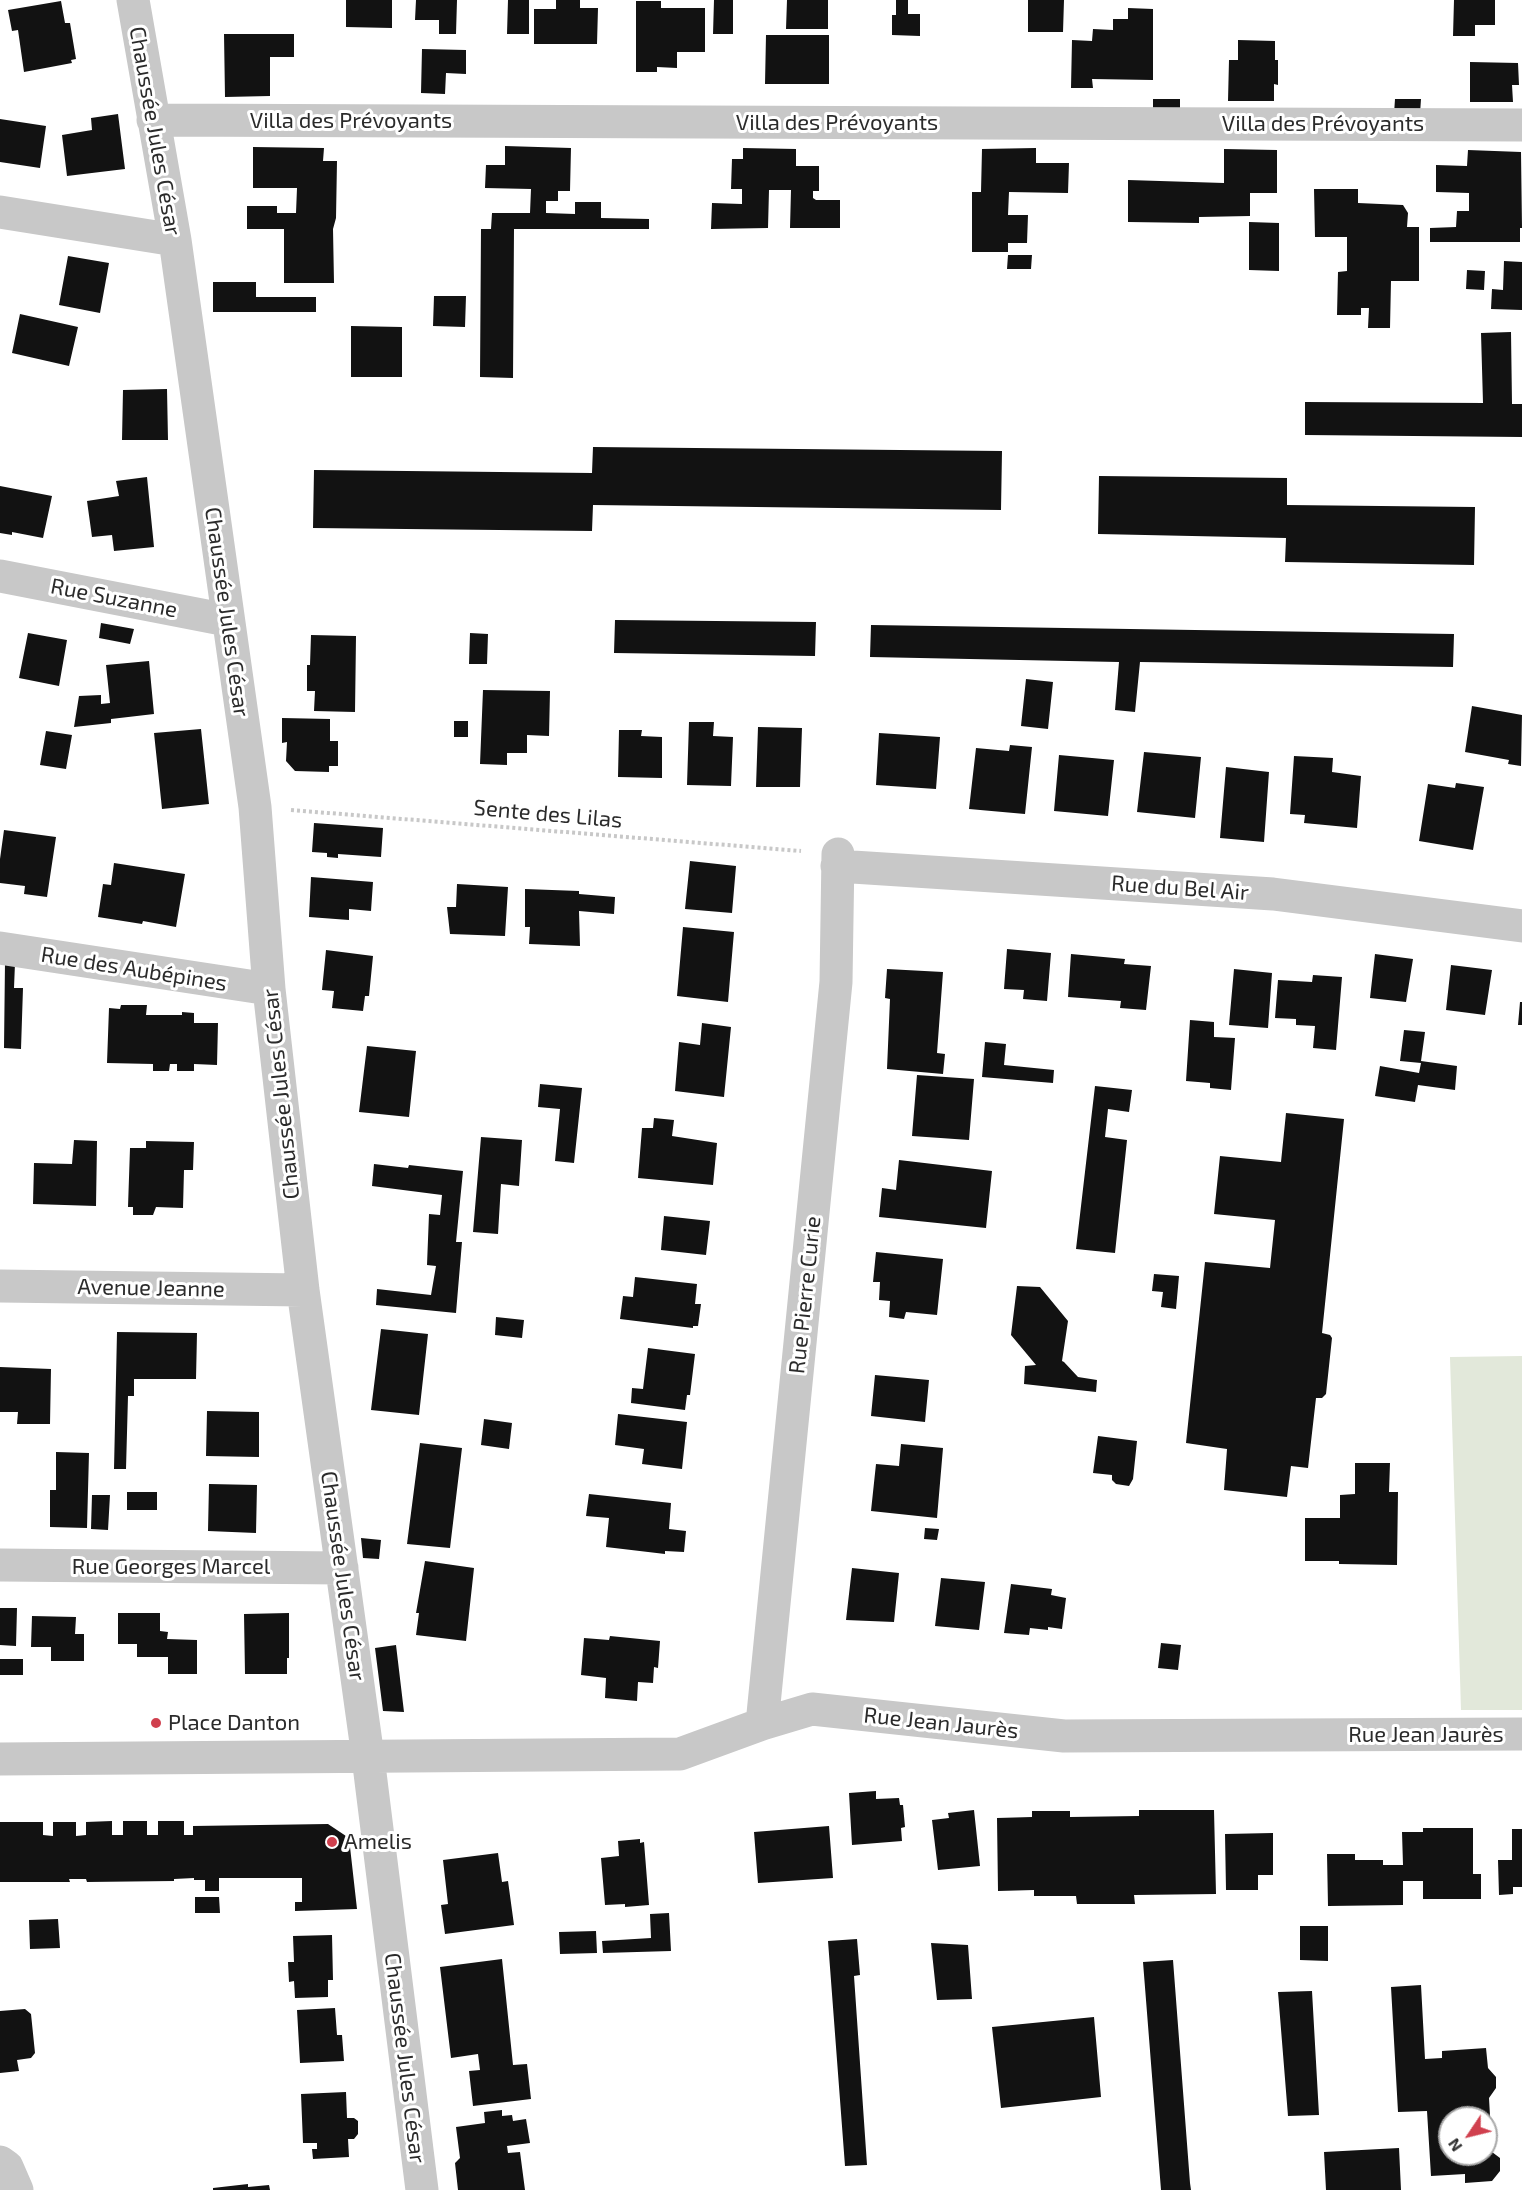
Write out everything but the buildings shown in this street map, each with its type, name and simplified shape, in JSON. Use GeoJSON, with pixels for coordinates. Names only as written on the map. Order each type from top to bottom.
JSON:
{"type":"FeatureCollection","features":[{"type":"Feature","properties":{"kind":"street","name":"Chaussée Jules César"},"geometry":{"type":"LineString","coordinates":[[133,0],[175,240],[255,807],[269,989],[303,1290],[368,1757],[422,2190]]}},
{"type":"Feature","properties":{"kind":"street","name":"Villa des Prévoyants"},"geometry":{"type":"LineString","coordinates":[[153,120],[1522,125]]}},
{"type":"Feature","properties":{"kind":"street"},"geometry":{"type":"LineString","coordinates":[[0,212],[175,240]]}},
{"type":"Feature","properties":{"kind":"street","name":"Rue Suzanne"},"geometry":{"type":"LineString","coordinates":[[0,576],[227,620]]}},
{"type":"Feature","properties":{"kind":"street","name":"Rue du Bel Air"},"geometry":{"type":"LineString","coordinates":[[838,860],[1273,894],[1522,926]]}},
{"type":"Feature","properties":{"kind":"street","name":"Rue Pierre Curie"},"geometry":{"type":"LineString","coordinates":[[762,1724],[837,982],[838,860]]}},
{"type":"Feature","properties":{"kind":"street","name":"Rue des Aubépines"},"geometry":{"type":"LineString","coordinates":[[0,948],[269,989]]}},
{"type":"Feature","properties":{"kind":"street","name":"Avenue Jeanne"},"geometry":{"type":"LineString","coordinates":[[0,1286],[303,1290]]}},
{"type":"Feature","properties":{"kind":"street","name":"Rue Georges Marcel"},"geometry":{"type":"LineString","coordinates":[[0,1565],[342,1568]]}},
{"type":"Feature","properties":{"kind":"street","name":"Rue Jean Jaurès"},"geometry":{"type":"LineString","coordinates":[[368,1757],[680,1754],[762,1724],[812,1709],[1064,1736],[1522,1734]]}},
{"type":"Feature","properties":{"kind":"street"},"geometry":{"type":"LineString","coordinates":[[0,1759],[368,1757]]}},
{"type":"Feature","properties":{"kind":"path","name":"Sente des Lilas"},"geometry":{"type":"LineString","coordinates":[[255,807],[838,860]]}},
{"type":"Feature","properties":{"kind":"shaded area"},"geometry":{"type":"Polygon","coordinates":[[[1522,1356],[1522,1710],[1461,1710],[1450,1357],[1522,1356]]]}},
{"type":"Feature","properties":{"kind":"place","name":"Place Danton"},"geometry":{"type":"Point","coordinates":[156,1723]}},
{"type":"Feature","properties":{"kind":"place","name":"Amelis"},"geometry":{"type":"Point","coordinates":[332,1842]}}]}
